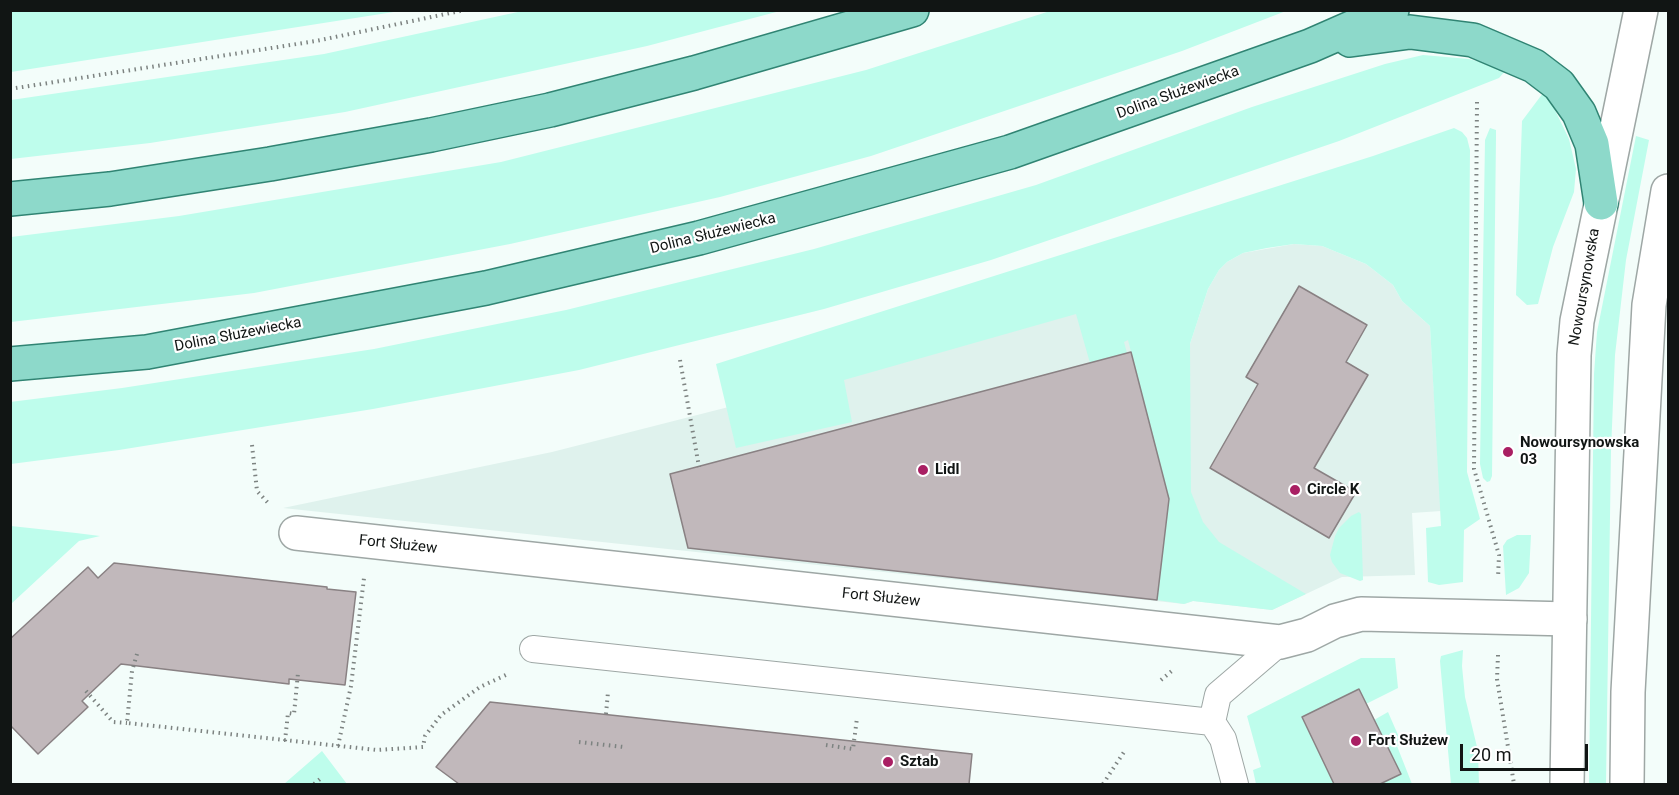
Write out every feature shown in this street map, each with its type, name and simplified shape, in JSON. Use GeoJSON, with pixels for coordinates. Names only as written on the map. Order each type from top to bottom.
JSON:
{"type":"FeatureCollection","features":[{"type":"Feature","properties":{"kind":"main road"},"geometry":{"type":"LineString","coordinates":[[10,199],[110,189],[270,164],[517,117],[694,74],[912,10]]}},
{"type":"Feature","properties":{"kind":"main road","name":"Dolina Służewiecka"},"geometry":{"type":"LineString","coordinates":[[10,364],[147,352],[486,288],[699,238],[1010,152],[1310,46],[1392,10]]}},
{"type":"Feature","properties":{"kind":"main road"},"geometry":{"type":"LineString","coordinates":[[1310,46],[1410,32],[1473,40],[1534,66],[1559,85],[1579,113],[1592,144],[1601,203]]}},
{"type":"Feature","properties":{"kind":"street","name":"Nowoursynowska"},"geometry":{"type":"LineString","coordinates":[[1567,784],[1574,355],[1577,321],[1641,10]]}},
{"type":"Feature","properties":{"kind":"street"},"geometry":{"type":"LineString","coordinates":[[1627,784],[1628,692],[1649,305],[1668,191]]}},
{"type":"Feature","properties":{"kind":"street","name":"Fort Służew"},"geometry":{"type":"LineString","coordinates":[[296,533],[1280,642],[1307,635],[1335,621],[1361,614],[1570,619]]}},
{"type":"Feature","properties":{"kind":"lane"},"geometry":{"type":"LineString","coordinates":[[1236,784],[1223,739],[1212,722],[1218,695],[1280,642]]}},
{"type":"Feature","properties":{"kind":"lane"},"geometry":{"type":"LineString","coordinates":[[533,649],[1212,722]]}},
{"type":"Feature","properties":{"kind":"path"},"geometry":{"type":"LineString","coordinates":[[10,89],[316,41],[465,10]]}},
{"type":"Feature","properties":{"kind":"path"},"geometry":{"type":"LineString","coordinates":[[1477,102],[1474,469],[1499,555],[1498,585]]}},
{"type":"Feature","properties":{"kind":"path"},"geometry":{"type":"LineString","coordinates":[[680,360],[699,467]]}},
{"type":"Feature","properties":{"kind":"path"},"geometry":{"type":"LineString","coordinates":[[252,445],[257,491],[296,533]]}},
{"type":"Feature","properties":{"kind":"path"},"geometry":{"type":"LineString","coordinates":[[338,746],[351,686],[368,541]]}},
{"type":"Feature","properties":{"kind":"path"},"geometry":{"type":"LineString","coordinates":[[1498,648],[1497,679],[1514,784]]}},
{"type":"Feature","properties":{"kind":"path"},"geometry":{"type":"LineString","coordinates":[[128,723],[132,671],[137,654]]}},
{"type":"Feature","properties":{"kind":"path"},"geometry":{"type":"LineString","coordinates":[[285,741],[288,713],[294,714],[298,673]]}},
{"type":"Feature","properties":{"kind":"path"},"geometry":{"type":"LineString","coordinates":[[86,691],[113,722],[377,750],[423,747],[425,736],[441,716],[480,687],[513,673]]}},
{"type":"Feature","properties":{"kind":"path"},"geometry":{"type":"LineString","coordinates":[[606,714],[608,691]]}},
{"type":"Feature","properties":{"kind":"path"},"geometry":{"type":"LineString","coordinates":[[826,745],[853,749],[858,709]]}},
{"type":"Feature","properties":{"kind":"path"},"geometry":{"type":"LineString","coordinates":[[1103,784],[1131,741]]}},
{"type":"Feature","properties":{"kind":"path"},"geometry":{"type":"LineString","coordinates":[[579,742],[624,747]]}},
{"type":"Feature","properties":{"kind":"path"},"geometry":{"type":"LineString","coordinates":[[314,784],[320,779]]}},
{"type":"Feature","properties":{"kind":"shaded area"},"geometry":{"type":"Polygon","coordinates":[[[1294,244],[1322,246],[1366,264],[1393,285],[1402,301],[1430,326],[1441,511],[1412,513],[1415,575],[1342,577],[1272,610],[1193,601],[1184,604],[283,508],[552,452],[909,361],[1179,275],[1188,350],[1208,289],[1219,270],[1227,262],[1243,253],[1294,244]]]}},
{"type":"Feature","properties":{"kind":"green space"},"geometry":{"type":"Polygon","coordinates":[[[11,10],[400,11],[11,72],[11,10]]]}},
{"type":"Feature","properties":{"kind":"green space"},"geometry":{"type":"Polygon","coordinates":[[[527,10],[780,11],[647,46],[345,112],[150,143],[11,159],[11,100],[324,54],[527,10]]]}},
{"type":"Feature","properties":{"kind":"green space"},"geometry":{"type":"Polygon","coordinates":[[[1050,11],[1286,11],[1182,51],[871,156],[720,197],[510,244],[254,293],[11,322],[11,237],[179,216],[501,162],[866,70],[1050,11]]]}},
{"type":"Feature","properties":{"kind":"green space"},"geometry":{"type":"Polygon","coordinates":[[[1423,55],[1469,59],[1507,69],[1499,78],[1339,141],[991,260],[824,309],[579,370],[373,409],[119,450],[11,464],[10,402],[122,388],[374,349],[566,310],[814,249],[1036,185],[1252,107],[1385,64],[1423,55]]]}},
{"type":"Feature","properties":{"kind":"green space"},"geometry":{"type":"Polygon","coordinates":[[[1543,93],[1553,106],[1569,139],[1576,169],[1574,192],[1553,247],[1538,304],[1527,305],[1516,295],[1522,121],[1543,93]]]}},
{"type":"Feature","properties":{"kind":"green space"},"geometry":{"type":"Polygon","coordinates":[[[1454,128],[1467,138],[1470,150],[1467,472],[1480,519],[1464,530],[1463,582],[1439,585],[1428,582],[1426,528],[1441,526],[1430,326],[1402,301],[1393,285],[1366,264],[1322,246],[1294,244],[1267,248],[1243,253],[1227,262],[1219,270],[1208,289],[1190,344],[1191,492],[1203,522],[1219,542],[1306,594],[1272,610],[1193,601],[1184,604],[1157,600],[1169,499],[1128,340],[1124,342],[1127,353],[1090,363],[1076,314],[844,380],[852,422],[736,448],[716,364],[1373,156],[1454,128]]]}},
{"type":"Feature","properties":{"kind":"green space"},"geometry":{"type":"Polygon","coordinates":[[[1490,128],[1496,130],[1496,137],[1492,476],[1487,482],[1483,478],[1480,464],[1485,140],[1490,128]]]}},
{"type":"Feature","properties":{"kind":"green space"},"geometry":{"type":"Polygon","coordinates":[[[1636,136],[1649,140],[1626,260],[1615,355],[1611,450],[1606,784],[1589,784],[1594,374],[1597,332],[1636,136]]]}},
{"type":"Feature","properties":{"kind":"green space"},"geometry":{"type":"Polygon","coordinates":[[[1359,512],[1361,514],[1363,580],[1360,581],[1340,573],[1330,555],[1339,528],[1351,516],[1359,512]]]}},
{"type":"Feature","properties":{"kind":"green space"},"geometry":{"type":"Polygon","coordinates":[[[11,526],[100,536],[79,541],[11,604],[11,526]]]}},
{"type":"Feature","properties":{"kind":"green space"},"geometry":{"type":"Polygon","coordinates":[[[1517,535],[1531,535],[1529,573],[1519,588],[1506,595],[1503,546],[1507,540],[1517,535]]]}},
{"type":"Feature","properties":{"kind":"green space"},"geometry":{"type":"Polygon","coordinates":[[[1463,650],[1465,697],[1478,751],[1479,784],[1451,784],[1440,661],[1441,656],[1463,650]]]}},
{"type":"Feature","properties":{"kind":"green space"},"geometry":{"type":"Polygon","coordinates":[[[1361,658],[1395,658],[1398,688],[1366,704],[1359,689],[1302,717],[1334,784],[1256,784],[1253,770],[1261,767],[1247,716],[1361,658]]]}},
{"type":"Feature","properties":{"kind":"green space"},"geometry":{"type":"Polygon","coordinates":[[[1388,712],[1402,744],[1397,746],[1412,784],[1380,784],[1401,774],[1374,720],[1388,712]]]}},
{"type":"Feature","properties":{"kind":"green space"},"geometry":{"type":"Polygon","coordinates":[[[322,751],[347,784],[284,784],[322,751]]]}},
{"type":"Feature","properties":{"kind":"building"},"geometry":{"type":"Polygon","coordinates":[[[1299,286],[1367,325],[1346,362],[1368,375],[1314,468],[1356,492],[1329,538],[1210,468],[1258,384],[1246,377],[1299,286]]]}},
{"type":"Feature","properties":{"kind":"building","name":"Lidl"},"geometry":{"type":"Polygon","coordinates":[[[1131,352],[1169,499],[1157,600],[688,548],[670,474],[1131,352]]]}},
{"type":"Feature","properties":{"kind":"building"},"geometry":{"type":"Polygon","coordinates":[[[114,563],[356,592],[345,685],[289,679],[289,684],[121,664],[82,701],[88,707],[38,754],[10,725],[10,639],[88,567],[98,578],[114,563]]]}},
{"type":"Feature","properties":{"kind":"building"},"geometry":{"type":"Polygon","coordinates":[[[1359,689],[1401,774],[1380,784],[1334,784],[1302,717],[1359,689]]]}},
{"type":"Feature","properties":{"kind":"building"},"geometry":{"type":"Polygon","coordinates":[[[490,702],[972,754],[969,784],[459,784],[436,767],[490,702]]]}},
{"type":"Feature","properties":{"kind":"place","name":"Nowoursynowska 03"},"geometry":{"type":"Point","coordinates":[1508,452]}},
{"type":"Feature","properties":{"kind":"place","name":"Lidl"},"geometry":{"type":"Point","coordinates":[923,470]}},
{"type":"Feature","properties":{"kind":"place","name":"Circle K"},"geometry":{"type":"Point","coordinates":[1295,490]}},
{"type":"Feature","properties":{"kind":"place","name":"Fort Służew"},"geometry":{"type":"Point","coordinates":[1356,741]}},
{"type":"Feature","properties":{"kind":"place","name":"Sztab"},"geometry":{"type":"Point","coordinates":[888,762]}}]}
